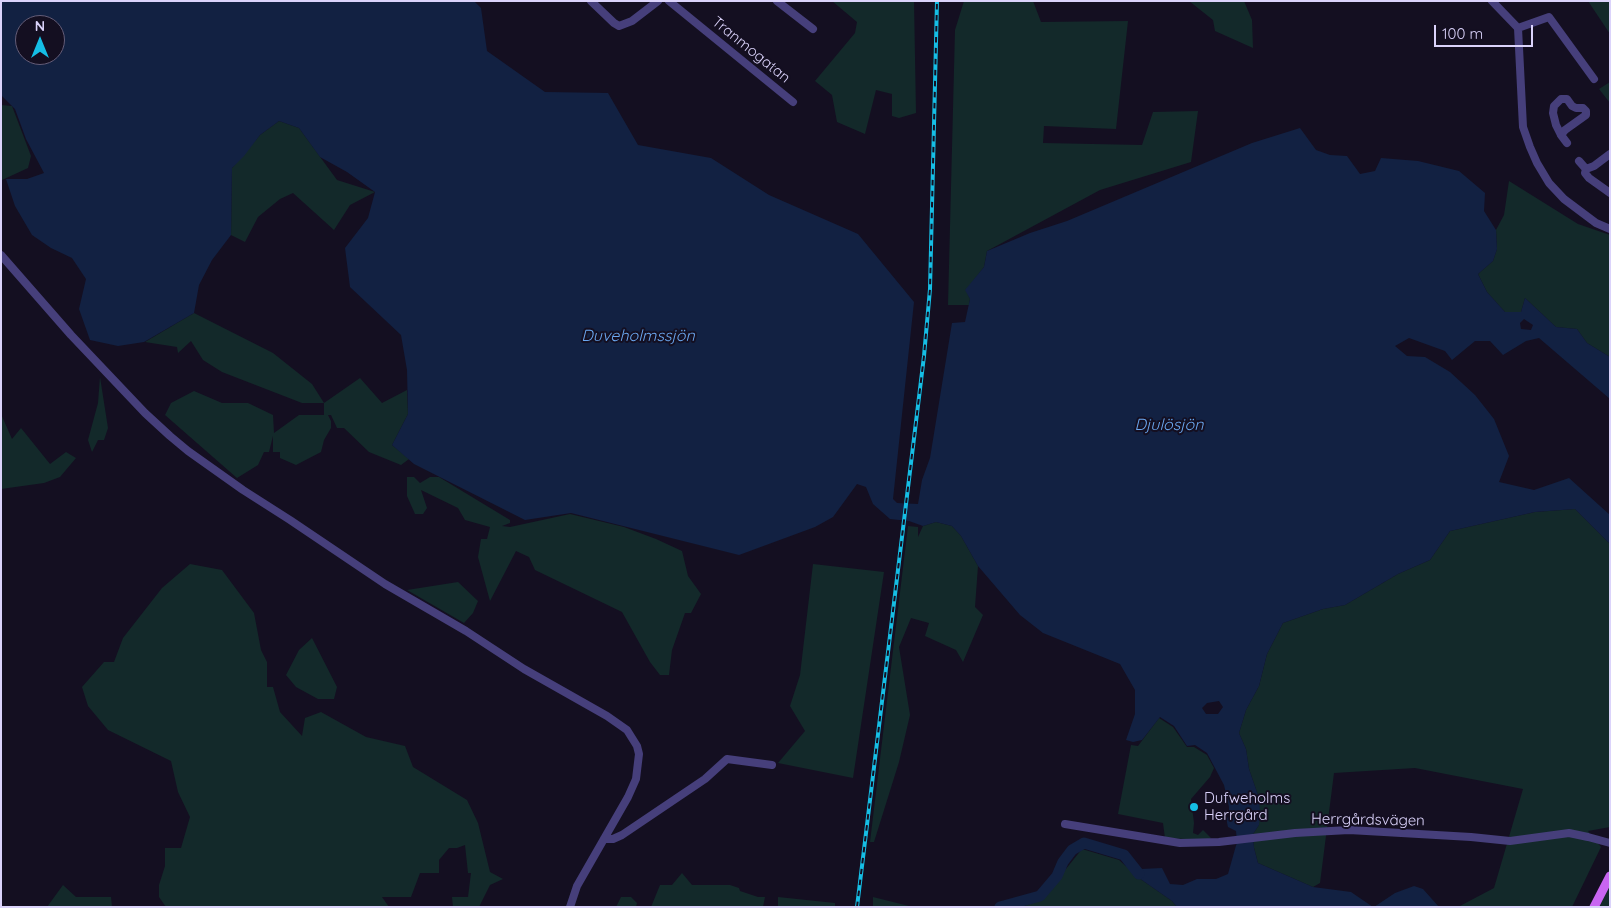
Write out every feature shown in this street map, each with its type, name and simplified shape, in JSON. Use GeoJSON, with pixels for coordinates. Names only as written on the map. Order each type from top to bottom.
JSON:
{"type":"FeatureCollection","features":[{"type":"Feature","properties":{"kind":"main road"},"geometry":{"type":"LineString","coordinates":[[1594,907],[1610,876]]}},
{"type":"Feature","properties":{"kind":"street"},"geometry":{"type":"LineString","coordinates":[[591,1],[619,26],[632,21],[658,1]]}},
{"type":"Feature","properties":{"kind":"street","name":"Tranmogatan"},"geometry":{"type":"LineString","coordinates":[[669,1],[792,102]]}},
{"type":"Feature","properties":{"kind":"street"},"geometry":{"type":"LineString","coordinates":[[777,1],[813,29]]}},
{"type":"Feature","properties":{"kind":"street"},"geometry":{"type":"LineString","coordinates":[[1492,1],[1518,28],[1524,127],[1537,163],[1549,183],[1564,199],[1596,224],[1610,229]]}},
{"type":"Feature","properties":{"kind":"street"},"geometry":{"type":"LineString","coordinates":[[1518,28],[1549,17],[1594,79]]}},
{"type":"Feature","properties":{"kind":"street"},"geometry":{"type":"LineString","coordinates":[[1561,135],[1586,115],[1586,110],[1572,106],[1567,99],[1561,99],[1554,106],[1552,113],[1556,125],[1561,135],[1567,143]]}},
{"type":"Feature","properties":{"kind":"street"},"geometry":{"type":"LineString","coordinates":[[1586,169],[1594,166],[1610,154]]}},
{"type":"Feature","properties":{"kind":"street"},"geometry":{"type":"LineString","coordinates":[[1579,161],[1586,169],[1585,173],[1589,178],[1610,193]]}},
{"type":"Feature","properties":{"kind":"street"},"geometry":{"type":"LineString","coordinates":[[1,255],[71,335],[145,413],[188,451],[243,490],[385,584],[466,631],[524,669],[607,716],[627,730],[637,746],[639,754],[636,779],[628,797],[577,886],[570,907]]}},
{"type":"Feature","properties":{"kind":"street"},"geometry":{"type":"LineString","coordinates":[[604,839],[613,839],[622,835],[705,779],[728,758],[772,765]]}},
{"type":"Feature","properties":{"kind":"street","name":"Herrgårdsvägen"},"geometry":{"type":"LineString","coordinates":[[1065,824],[1180,843],[1349,830],[1520,841],[1569,833],[1588,836],[1610,843]]}},
{"type":"Feature","properties":{"kind":"green space"},"geometry":{"type":"Polygon","coordinates":[[[832,1],[914,1],[916,113],[899,118],[892,116],[892,94],[876,90],[865,134],[837,122],[832,95],[815,81],[855,33],[857,22],[832,1]]]}},
{"type":"Feature","properties":{"kind":"green space"},"geometry":{"type":"Polygon","coordinates":[[[964,1],[1033,1],[1041,22],[1128,21],[1116,129],[1044,126],[1043,143],[1142,145],[1153,112],[1198,111],[1191,162],[1100,190],[987,251],[984,267],[966,290],[970,299],[969,305],[948,305],[955,30],[964,1]]]}},
{"type":"Feature","properties":{"kind":"green space"},"geometry":{"type":"Polygon","coordinates":[[[1189,1],[1244,1],[1252,20],[1253,48],[1215,31],[1213,20],[1189,1]]]}},
{"type":"Feature","properties":{"kind":"green space"},"geometry":{"type":"Polygon","coordinates":[[[1588,1],[1610,1],[1610,34],[1588,1]]]}},
{"type":"Feature","properties":{"kind":"green space"},"geometry":{"type":"Polygon","coordinates":[[[1610,82],[1610,103],[1599,89],[1610,82]]]}},
{"type":"Feature","properties":{"kind":"green space"},"geometry":{"type":"Polygon","coordinates":[[[1,105],[12,106],[31,156],[28,168],[2,180],[1,183],[1,105]]]}},
{"type":"Feature","properties":{"kind":"green space"},"geometry":{"type":"Polygon","coordinates":[[[279,121],[299,128],[337,180],[375,192],[350,205],[334,230],[293,193],[280,199],[258,217],[245,242],[231,235],[232,168],[260,135],[279,121]]]}},
{"type":"Feature","properties":{"kind":"green space"},"geometry":{"type":"Polygon","coordinates":[[[1509,181],[1578,224],[1610,235],[1610,357],[1587,343],[1577,329],[1556,327],[1525,298],[1521,312],[1505,312],[1487,292],[1478,274],[1493,261],[1497,249],[1496,230],[1504,215],[1509,181]]]}},
{"type":"Feature","properties":{"kind":"green space"},"geometry":{"type":"Polygon","coordinates":[[[194,313],[273,353],[312,384],[324,403],[302,403],[222,372],[203,360],[191,341],[178,353],[177,347],[145,342],[194,313]]]}},
{"type":"Feature","properties":{"kind":"green space"},"geometry":{"type":"Polygon","coordinates":[[[100,377],[108,428],[104,440],[98,440],[92,452],[88,440],[98,403],[100,377]]]}},
{"type":"Feature","properties":{"kind":"green space"},"geometry":{"type":"Polygon","coordinates":[[[360,378],[382,403],[407,390],[408,414],[392,445],[409,459],[401,465],[369,452],[344,428],[337,428],[331,415],[328,415],[331,421],[331,428],[324,440],[321,452],[296,465],[280,458],[280,452],[273,452],[273,436],[269,452],[264,452],[258,465],[237,478],[165,415],[171,403],[194,391],[222,403],[248,403],[273,415],[274,433],[299,415],[324,415],[324,403],[360,378]]]}},
{"type":"Feature","properties":{"kind":"green space"},"geometry":{"type":"Polygon","coordinates":[[[1,414],[12,439],[21,428],[50,464],[66,452],[76,458],[60,477],[44,483],[1,489],[1,414]]]}},
{"type":"Feature","properties":{"kind":"green space"},"geometry":{"type":"Polygon","coordinates":[[[407,477],[414,477],[420,483],[430,477],[439,477],[510,520],[510,523],[502,526],[510,527],[570,514],[624,527],[682,551],[688,576],[701,594],[691,613],[685,613],[672,650],[669,675],[660,675],[650,662],[622,612],[535,570],[529,557],[516,551],[490,601],[478,557],[481,539],[487,539],[490,527],[465,520],[458,508],[421,490],[427,508],[423,514],[415,514],[407,496],[407,477]]]}},
{"type":"Feature","properties":{"kind":"green space"},"geometry":{"type":"Polygon","coordinates":[[[1575,509],[1610,544],[1610,827],[1588,831],[1601,847],[1572,907],[1458,907],[1494,888],[1523,789],[1415,768],[1334,773],[1320,883],[1313,887],[1258,863],[1253,834],[1259,825],[1259,798],[1249,769],[1246,749],[1239,733],[1246,710],[1259,686],[1267,654],[1283,623],[1323,609],[1345,605],[1398,574],[1430,560],[1450,531],[1535,512],[1575,509]]]}},
{"type":"Feature","properties":{"kind":"green space"},"geometry":{"type":"Polygon","coordinates":[[[936,522],[952,526],[961,536],[978,566],[975,607],[983,615],[963,662],[956,650],[925,636],[929,623],[911,618],[899,647],[910,715],[899,762],[874,842],[870,842],[908,526],[918,527],[918,537],[923,526],[936,522]]]}},
{"type":"Feature","properties":{"kind":"green space"},"geometry":{"type":"Polygon","coordinates":[[[190,564],[222,570],[254,613],[261,650],[267,662],[267,687],[273,687],[280,712],[302,736],[305,718],[321,712],[366,737],[405,746],[413,767],[467,800],[478,823],[490,872],[503,879],[490,885],[479,907],[453,907],[452,897],[468,897],[471,873],[468,873],[465,845],[449,848],[439,860],[439,873],[420,873],[411,897],[382,897],[389,907],[166,907],[159,897],[159,885],[165,866],[165,848],[181,848],[190,817],[178,792],[171,761],[108,730],[88,706],[82,687],[104,662],[114,662],[123,638],[162,588],[190,564]]]}},
{"type":"Feature","properties":{"kind":"green space"},"geometry":{"type":"Polygon","coordinates":[[[813,564],[884,572],[853,778],[778,763],[805,731],[790,706],[800,675],[813,564]]]}},
{"type":"Feature","properties":{"kind":"green space"},"geometry":{"type":"Polygon","coordinates":[[[458,582],[478,601],[473,613],[464,623],[407,590],[458,582]]]}},
{"type":"Feature","properties":{"kind":"green space"},"geometry":{"type":"Polygon","coordinates":[[[312,638],[337,687],[334,699],[318,699],[296,687],[286,675],[299,650],[312,638]]]}},
{"type":"Feature","properties":{"kind":"green space"},"geometry":{"type":"Polygon","coordinates":[[[1159,718],[1173,727],[1187,747],[1194,747],[1207,755],[1214,768],[1210,777],[1191,799],[1194,823],[1193,833],[1198,835],[1203,830],[1211,838],[1206,840],[1165,838],[1163,823],[1118,814],[1131,745],[1138,746],[1159,718]]]}},
{"type":"Feature","properties":{"kind":"green space"},"geometry":{"type":"Polygon","coordinates":[[[1082,849],[1119,860],[1139,878],[1172,901],[1177,907],[1022,907],[1041,900],[1082,849]]]}},
{"type":"Feature","properties":{"kind":"green space"},"geometry":{"type":"Polygon","coordinates":[[[682,873],[692,885],[730,885],[739,888],[740,891],[758,897],[765,897],[763,907],[651,907],[660,885],[672,885],[682,873]]]}},
{"type":"Feature","properties":{"kind":"green space"},"geometry":{"type":"Polygon","coordinates":[[[1610,884],[1610,907],[1597,907],[1610,884]]]}},
{"type":"Feature","properties":{"kind":"green space"},"geometry":{"type":"Polygon","coordinates":[[[63,885],[76,897],[111,897],[112,907],[47,907],[63,885]]]}},
{"type":"Feature","properties":{"kind":"green space"},"geometry":{"type":"Polygon","coordinates":[[[621,897],[631,897],[637,903],[636,907],[616,907],[621,897]]]}},
{"type":"Feature","properties":{"kind":"green space"},"geometry":{"type":"Polygon","coordinates":[[[778,897],[835,903],[835,907],[778,907],[778,897]]]}},
{"type":"Feature","properties":{"kind":"green space"},"geometry":{"type":"Polygon","coordinates":[[[873,897],[913,907],[873,907],[873,897]]]}},
{"type":"Feature","properties":{"kind":"water"},"geometry":{"type":"Polygon","coordinates":[[[1,1],[474,1],[481,8],[487,51],[545,92],[608,93],[638,145],[711,158],[769,195],[858,234],[914,302],[893,499],[897,503],[918,504],[922,480],[930,458],[952,323],[965,322],[970,299],[965,290],[984,267],[987,251],[1030,233],[1067,221],[1252,143],[1300,128],[1316,150],[1330,155],[1347,156],[1360,174],[1375,171],[1381,158],[1418,161],[1459,171],[1485,193],[1484,211],[1496,230],[1497,249],[1493,261],[1478,274],[1487,292],[1505,312],[1521,312],[1525,298],[1556,327],[1577,329],[1587,343],[1610,357],[1610,399],[1539,338],[1526,341],[1503,355],[1490,341],[1475,341],[1452,360],[1445,351],[1409,338],[1395,346],[1407,356],[1425,357],[1450,372],[1475,395],[1494,419],[1509,456],[1499,482],[1534,490],[1569,478],[1610,515],[1610,544],[1575,509],[1535,512],[1450,531],[1430,560],[1398,574],[1345,605],[1323,609],[1283,623],[1267,654],[1259,686],[1246,710],[1239,733],[1246,749],[1249,769],[1259,798],[1259,825],[1253,834],[1258,863],[1313,887],[1351,892],[1373,907],[1177,907],[1172,901],[1139,878],[1141,869],[1162,868],[1170,884],[1183,885],[1197,879],[1216,879],[1228,874],[1237,842],[1236,831],[1228,827],[1226,818],[1229,817],[1229,807],[1224,785],[1207,753],[1195,745],[1187,746],[1174,726],[1160,717],[1142,740],[1133,742],[1126,740],[1135,714],[1135,690],[1120,664],[1043,633],[1020,615],[978,566],[961,536],[952,526],[936,522],[923,526],[909,521],[890,519],[873,504],[866,487],[857,484],[833,517],[815,527],[739,555],[571,513],[525,520],[414,464],[392,445],[408,414],[407,370],[401,335],[350,287],[345,248],[368,218],[375,192],[347,172],[320,157],[299,128],[279,121],[260,135],[232,168],[231,235],[212,260],[199,285],[194,313],[144,342],[118,346],[90,340],[79,309],[86,279],[72,258],[51,248],[32,235],[15,206],[6,179],[27,179],[44,173],[26,139],[15,109],[1,95],[1,1]],[[1524,319],[1520,323],[1521,329],[1531,330],[1533,325],[1524,319]],[[1219,701],[1207,703],[1202,708],[1206,714],[1218,714],[1223,707],[1219,701]]]}},
{"type":"Feature","properties":{"kind":"water"},"geometry":{"type":"Polygon","coordinates":[[[1414,886],[1423,889],[1439,907],[1374,907],[1395,893],[1414,886]]]}},
{"type":"Feature","properties":{"kind":"waterway"},"geometry":{"type":"LineString","coordinates":[[1000,907],[1040,896],[1057,876],[1063,862],[1072,850],[1084,843],[1124,855],[1139,874]]}},
{"type":"Feature","properties":{"kind":"railway"},"geometry":{"type":"LineString","coordinates":[[857,907],[924,356],[930,289],[937,1]]}},
{"type":"Feature","properties":{"kind":"place","name":"Dufweholms Herrgård"},"geometry":{"type":"Point","coordinates":[1194,807]}},
{"type":"Feature","properties":{"kind":"water label","name":"Duveholmssjön"},"geometry":{"type":"Point","coordinates":[638,336]}},
{"type":"Feature","properties":{"kind":"water label","name":"Djulösjön"},"geometry":{"type":"Point","coordinates":[1169,425]}}]}
